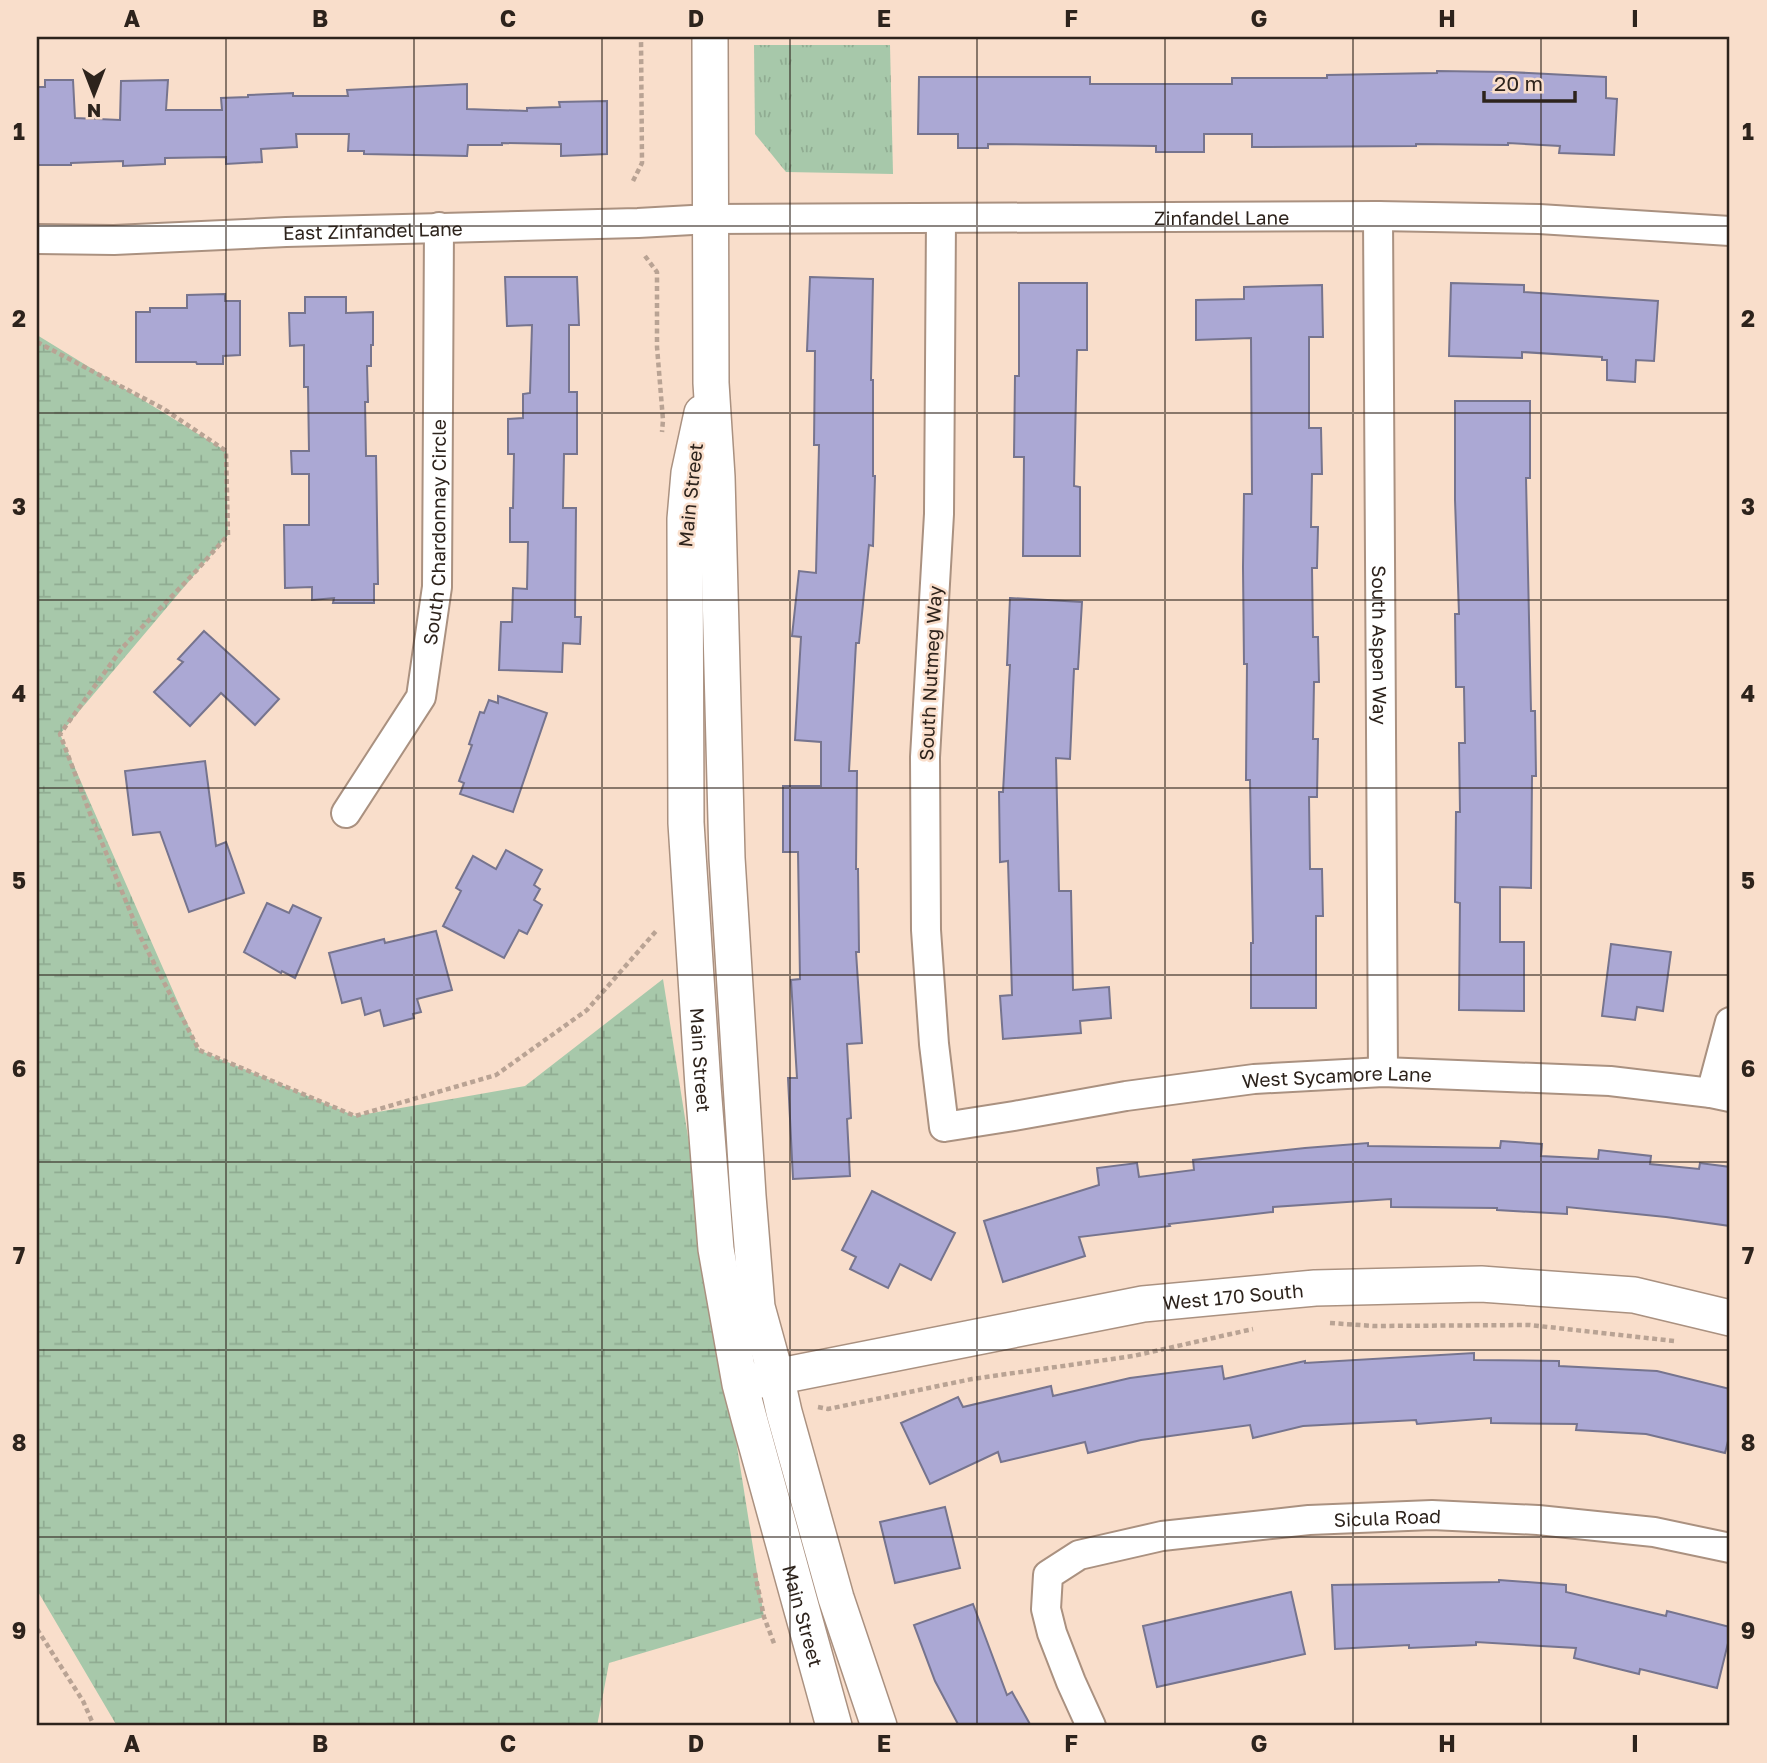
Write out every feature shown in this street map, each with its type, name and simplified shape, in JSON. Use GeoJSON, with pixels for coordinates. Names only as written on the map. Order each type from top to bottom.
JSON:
{"type":"FeatureCollection","features":[{"type":"Feature","properties":{"kind":"street","name":"Main Street"},"geometry":{"type":"LineString","coordinates":[[710,37],[711,383],[717,477],[727,858],[757,1307],[836,1598],[879,1726]]}},
{"type":"Feature","properties":{"kind":"street","name":"Zinfandel Lane"},"geometry":{"type":"LineString","coordinates":[[710,219],[1378,216],[1539,219],[1730,231]]}},
{"type":"Feature","properties":{"kind":"street","name":"South Aspen Way"},"geometry":{"type":"LineString","coordinates":[[1378,216],[1383,1072]]}},
{"type":"Feature","properties":{"kind":"street","name":"East Zinfandel Lane"},"geometry":{"type":"LineString","coordinates":[[37,239],[114,240],[710,219]]}},
{"type":"Feature","properties":{"kind":"street","name":"South Nutmeg Way"},"geometry":{"type":"LineString","coordinates":[[941,219],[939,514],[925,784],[926,930],[934,1044],[944,1127]]}},
{"type":"Feature","properties":{"kind":"street","name":"South Chardonnay Circle"},"geometry":{"type":"LineString","coordinates":[[346,813],[421,696],[437,587],[439,227]]}},
{"type":"Feature","properties":{"kind":"street","name":"Main Street"},"geometry":{"type":"LineString","coordinates":[[711,383],[689,473],[685,519],[686,823],[716,1249],[740,1384],[834,1726]]}},
{"type":"Feature","properties":{"kind":"street"},"geometry":{"type":"LineString","coordinates":[[1721,1095],[1730,1022]]}},
{"type":"Feature","properties":{"kind":"street","name":"West Sycamore Lane"},"geometry":{"type":"LineString","coordinates":[[944,1127],[1126,1096],[1254,1079],[1383,1072],[1610,1081],[1721,1095]]}},
{"type":"Feature","properties":{"kind":"street","name":"West 170 South"},"geometry":{"type":"LineString","coordinates":[[740,1384],[1143,1304],[1315,1288],[1481,1284],[1634,1295],[1730,1318]]}},
{"type":"Feature","properties":{"kind":"street","name":"Sicula Road"},"geometry":{"type":"LineString","coordinates":[[1091,1726],[1052,1633],[1046,1609],[1048,1575],[1079,1555],[1162,1536],[1309,1520],[1433,1515],[1538,1520],[1654,1532],[1730,1548]]}},
{"type":"Feature","properties":{"kind":"path"},"geometry":{"type":"LineString","coordinates":[[633,181],[642,163],[641,37]]}},
{"type":"Feature","properties":{"kind":"path"},"geometry":{"type":"LineString","coordinates":[[37,342],[164,409],[226,451],[228,536],[122,647],[60,734],[141,938],[199,1050],[355,1116],[496,1074],[587,1010],[657,930]]}},
{"type":"Feature","properties":{"kind":"path"},"geometry":{"type":"LineString","coordinates":[[1321,1322],[1374,1326],[1530,1325],[1677,1341]]}},
{"type":"Feature","properties":{"kind":"path"},"geometry":{"type":"LineString","coordinates":[[818,1407],[828,1409],[972,1379],[1133,1356],[1254,1329]]}},
{"type":"Feature","properties":{"kind":"path"},"geometry":{"type":"LineString","coordinates":[[37,1629],[83,1700],[94,1726]]}},
{"type":"Feature","properties":{"kind":"green space"},"geometry":{"type":"Polygon","coordinates":[[[754,45],[890,45],[893,174],[786,172],[755,134],[754,45]]]}},
{"type":"Feature","properties":{"kind":"green space"},"geometry":{"type":"Polygon","coordinates":[[[37,335],[226,451],[228,535],[60,734],[199,1050],[355,1116],[525,1086],[663,979],[764,1617],[609,1663],[597,1726],[117,1726],[37,1590],[37,335]]]}},
{"type":"Feature","properties":{"kind":"building"},"geometry":{"type":"Polygon","coordinates":[[[1437,71],[1606,77],[1606,98],[1617,99],[1614,155],[1559,153],[1560,146],[1508,143],[1252,147],[1252,134],[1204,134],[1204,152],[1156,152],[1156,146],[988,144],[988,148],[958,148],[958,134],[918,134],[919,77],[1090,77],[1090,84],[1232,84],[1232,78],[1327,78],[1327,75],[1437,71]]]}},
{"type":"Feature","properties":{"kind":"building"},"geometry":{"type":"Polygon","coordinates":[[[45,80],[73,80],[75,118],[120,120],[121,81],[168,80],[166,110],[222,110],[221,98],[248,95],[293,93],[293,96],[348,96],[347,90],[467,84],[467,109],[527,111],[527,108],[560,107],[559,102],[607,101],[607,154],[561,156],[561,144],[502,143],[468,145],[467,156],[364,154],[364,151],[348,151],[349,134],[296,134],[297,147],[261,149],[262,162],[226,164],[226,157],[165,158],[165,164],[123,166],[123,161],[37,165],[37,87],[45,87],[45,80]]]}},
{"type":"Feature","properties":{"kind":"building"},"geometry":{"type":"Polygon","coordinates":[[[505,277],[577,277],[579,325],[569,325],[569,392],[577,392],[577,454],[564,454],[563,508],[576,508],[575,617],[581,617],[580,644],[563,643],[562,672],[499,670],[501,622],[512,622],[513,588],[527,589],[528,542],[510,542],[514,454],[508,454],[508,419],[523,418],[523,394],[530,393],[532,325],[507,326],[505,277]]]}},
{"type":"Feature","properties":{"kind":"building"},"geometry":{"type":"Polygon","coordinates":[[[810,277],[873,279],[871,380],[875,476],[873,546],[869,545],[859,643],[856,643],[849,771],[857,771],[859,952],[856,952],[862,1043],[847,1044],[851,1118],[847,1119],[850,1176],[793,1179],[788,1078],[797,1078],[791,980],[800,979],[798,852],[783,852],[783,786],[821,786],[821,742],[795,740],[801,637],[792,636],[799,571],[816,573],[819,445],[814,445],[815,351],[807,351],[810,277]]]}},
{"type":"Feature","properties":{"kind":"building"},"geometry":{"type":"Polygon","coordinates":[[[1019,283],[1087,283],[1087,350],[1077,350],[1074,486],[1080,487],[1080,556],[1023,556],[1024,457],[1014,457],[1015,376],[1019,376],[1019,283]]]}},
{"type":"Feature","properties":{"kind":"building"},"geometry":{"type":"Polygon","coordinates":[[[1451,283],[1524,285],[1524,292],[1658,301],[1654,361],[1636,360],[1635,382],[1607,380],[1607,360],[1602,360],[1602,357],[1522,352],[1522,358],[1449,356],[1451,283]]]}},
{"type":"Feature","properties":{"kind":"building"},"geometry":{"type":"Polygon","coordinates":[[[1322,285],[1323,337],[1309,337],[1309,428],[1321,428],[1322,474],[1312,474],[1311,527],[1318,527],[1317,568],[1312,568],[1313,637],[1318,637],[1319,682],[1314,682],[1313,739],[1318,739],[1317,797],[1309,797],[1310,869],[1322,869],[1323,916],[1316,916],[1316,1008],[1251,1008],[1253,943],[1250,780],[1246,780],[1247,664],[1244,664],[1243,567],[1244,494],[1252,494],[1251,338],[1196,340],[1196,300],[1244,299],[1244,287],[1322,285]]]}},
{"type":"Feature","properties":{"kind":"building"},"geometry":{"type":"Polygon","coordinates":[[[225,294],[225,301],[240,301],[240,355],[223,356],[223,364],[136,362],[136,312],[150,312],[150,308],[187,308],[187,295],[225,294]]]}},
{"type":"Feature","properties":{"kind":"building"},"geometry":{"type":"Polygon","coordinates":[[[305,297],[346,297],[346,313],[373,312],[371,366],[367,366],[368,402],[365,402],[366,456],[376,456],[378,584],[374,584],[374,603],[333,603],[334,598],[312,600],[312,587],[285,588],[284,525],[309,525],[309,474],[292,474],[291,451],[309,451],[304,345],[290,346],[289,313],[305,313],[305,297]]]}},
{"type":"Feature","properties":{"kind":"building"},"geometry":{"type":"Polygon","coordinates":[[[1455,401],[1530,401],[1530,478],[1526,478],[1531,711],[1535,711],[1536,776],[1532,776],[1531,888],[1500,887],[1500,942],[1524,942],[1524,1011],[1459,1010],[1460,903],[1455,902],[1456,812],[1460,812],[1459,743],[1465,743],[1464,687],[1456,687],[1455,614],[1459,614],[1455,401]]]}},
{"type":"Feature","properties":{"kind":"building"},"geometry":{"type":"Polygon","coordinates":[[[1010,598],[1082,602],[1078,669],[1074,669],[1070,759],[1056,758],[1059,891],[1071,891],[1073,990],[1109,987],[1111,1018],[1080,1021],[1081,1033],[1003,1039],[1000,996],[1012,995],[1008,861],[1000,862],[999,792],[1003,792],[1010,665],[1007,665],[1010,598]]]}},
{"type":"Feature","properties":{"kind":"building"},"geometry":{"type":"Polygon","coordinates":[[[204,631],[279,699],[255,725],[221,693],[190,726],[154,692],[183,662],[178,659],[204,631]]]}},
{"type":"Feature","properties":{"kind":"building"},"geometry":{"type":"Polygon","coordinates":[[[498,696],[547,713],[513,812],[460,794],[464,783],[459,781],[480,712],[484,713],[489,700],[498,703],[498,696]]]}},
{"type":"Feature","properties":{"kind":"building"},"geometry":{"type":"Polygon","coordinates":[[[205,761],[216,846],[226,842],[244,893],[189,912],[160,832],[133,835],[125,771],[205,761]]]}},
{"type":"Feature","properties":{"kind":"building"},"geometry":{"type":"Polygon","coordinates":[[[506,850],[542,870],[534,885],[540,889],[534,900],[542,905],[527,934],[519,930],[504,958],[443,926],[461,891],[456,888],[473,856],[496,869],[506,850]]]}},
{"type":"Feature","properties":{"kind":"building"},"geometry":{"type":"Polygon","coordinates":[[[267,903],[289,913],[293,905],[321,918],[295,978],[244,952],[267,903]]]}},
{"type":"Feature","properties":{"kind":"building"},"geometry":{"type":"Polygon","coordinates":[[[436,931],[452,990],[417,999],[421,1012],[413,1014],[414,1018],[384,1026],[380,1010],[365,1015],[361,998],[342,1003],[329,953],[384,939],[385,943],[436,931]]]}},
{"type":"Feature","properties":{"kind":"building"},"geometry":{"type":"Polygon","coordinates":[[[1611,944],[1671,952],[1663,1011],[1637,1007],[1635,1020],[1602,1016],[1611,944]]]}},
{"type":"Feature","properties":{"kind":"building"},"geometry":{"type":"Polygon","coordinates":[[[1501,1141],[1542,1144],[1541,1156],[1598,1159],[1599,1150],[1651,1156],[1650,1164],[1699,1169],[1700,1163],[1730,1167],[1730,1226],[1567,1207],[1567,1214],[1497,1208],[1391,1207],[1391,1199],[1273,1207],[1273,1212],[1079,1237],[1085,1256],[1003,1282],[984,1221],[1099,1185],[1097,1168],[1137,1163],[1139,1177],[1194,1170],[1193,1160],[1305,1148],[1368,1143],[1368,1146],[1500,1148],[1501,1141]]]}},
{"type":"Feature","properties":{"kind":"building"},"geometry":{"type":"Polygon","coordinates":[[[872,1191],[955,1233],[931,1280],[900,1264],[888,1288],[850,1269],[856,1257],[842,1250],[872,1191]]]}},
{"type":"Feature","properties":{"kind":"building"},"geometry":{"type":"Polygon","coordinates":[[[1474,1353],[1474,1360],[1559,1361],[1559,1366],[1657,1371],[1730,1389],[1730,1433],[1725,1453],[1646,1434],[1576,1430],[1577,1424],[1491,1423],[1491,1418],[1417,1424],[1416,1420],[1303,1426],[1253,1438],[1250,1425],[1141,1440],[1088,1453],[1085,1442],[1001,1462],[998,1452],[930,1484],[901,1423],[958,1397],[963,1407],[1051,1386],[1053,1396],[1130,1378],[1222,1366],[1224,1379],[1305,1361],[1474,1353]]]}},
{"type":"Feature","properties":{"kind":"building"},"geometry":{"type":"Polygon","coordinates":[[[945,1507],[960,1568],[895,1583],[880,1522],[945,1507]]]}},
{"type":"Feature","properties":{"kind":"building"},"geometry":{"type":"Polygon","coordinates":[[[1499,1580],[1566,1585],[1566,1592],[1666,1616],[1667,1611],[1730,1627],[1717,1688],[1640,1669],[1639,1674],[1574,1658],[1576,1648],[1476,1642],[1476,1645],[1335,1649],[1332,1585],[1499,1580]]]}},
{"type":"Feature","properties":{"kind":"building"},"geometry":{"type":"Polygon","coordinates":[[[1291,1592],[1305,1654],[1157,1687],[1143,1626],[1291,1592]]]}},
{"type":"Feature","properties":{"kind":"building"},"geometry":{"type":"Polygon","coordinates":[[[973,1604],[1007,1695],[1012,1692],[1031,1726],[959,1726],[935,1681],[914,1625],[973,1604]]]}}]}
